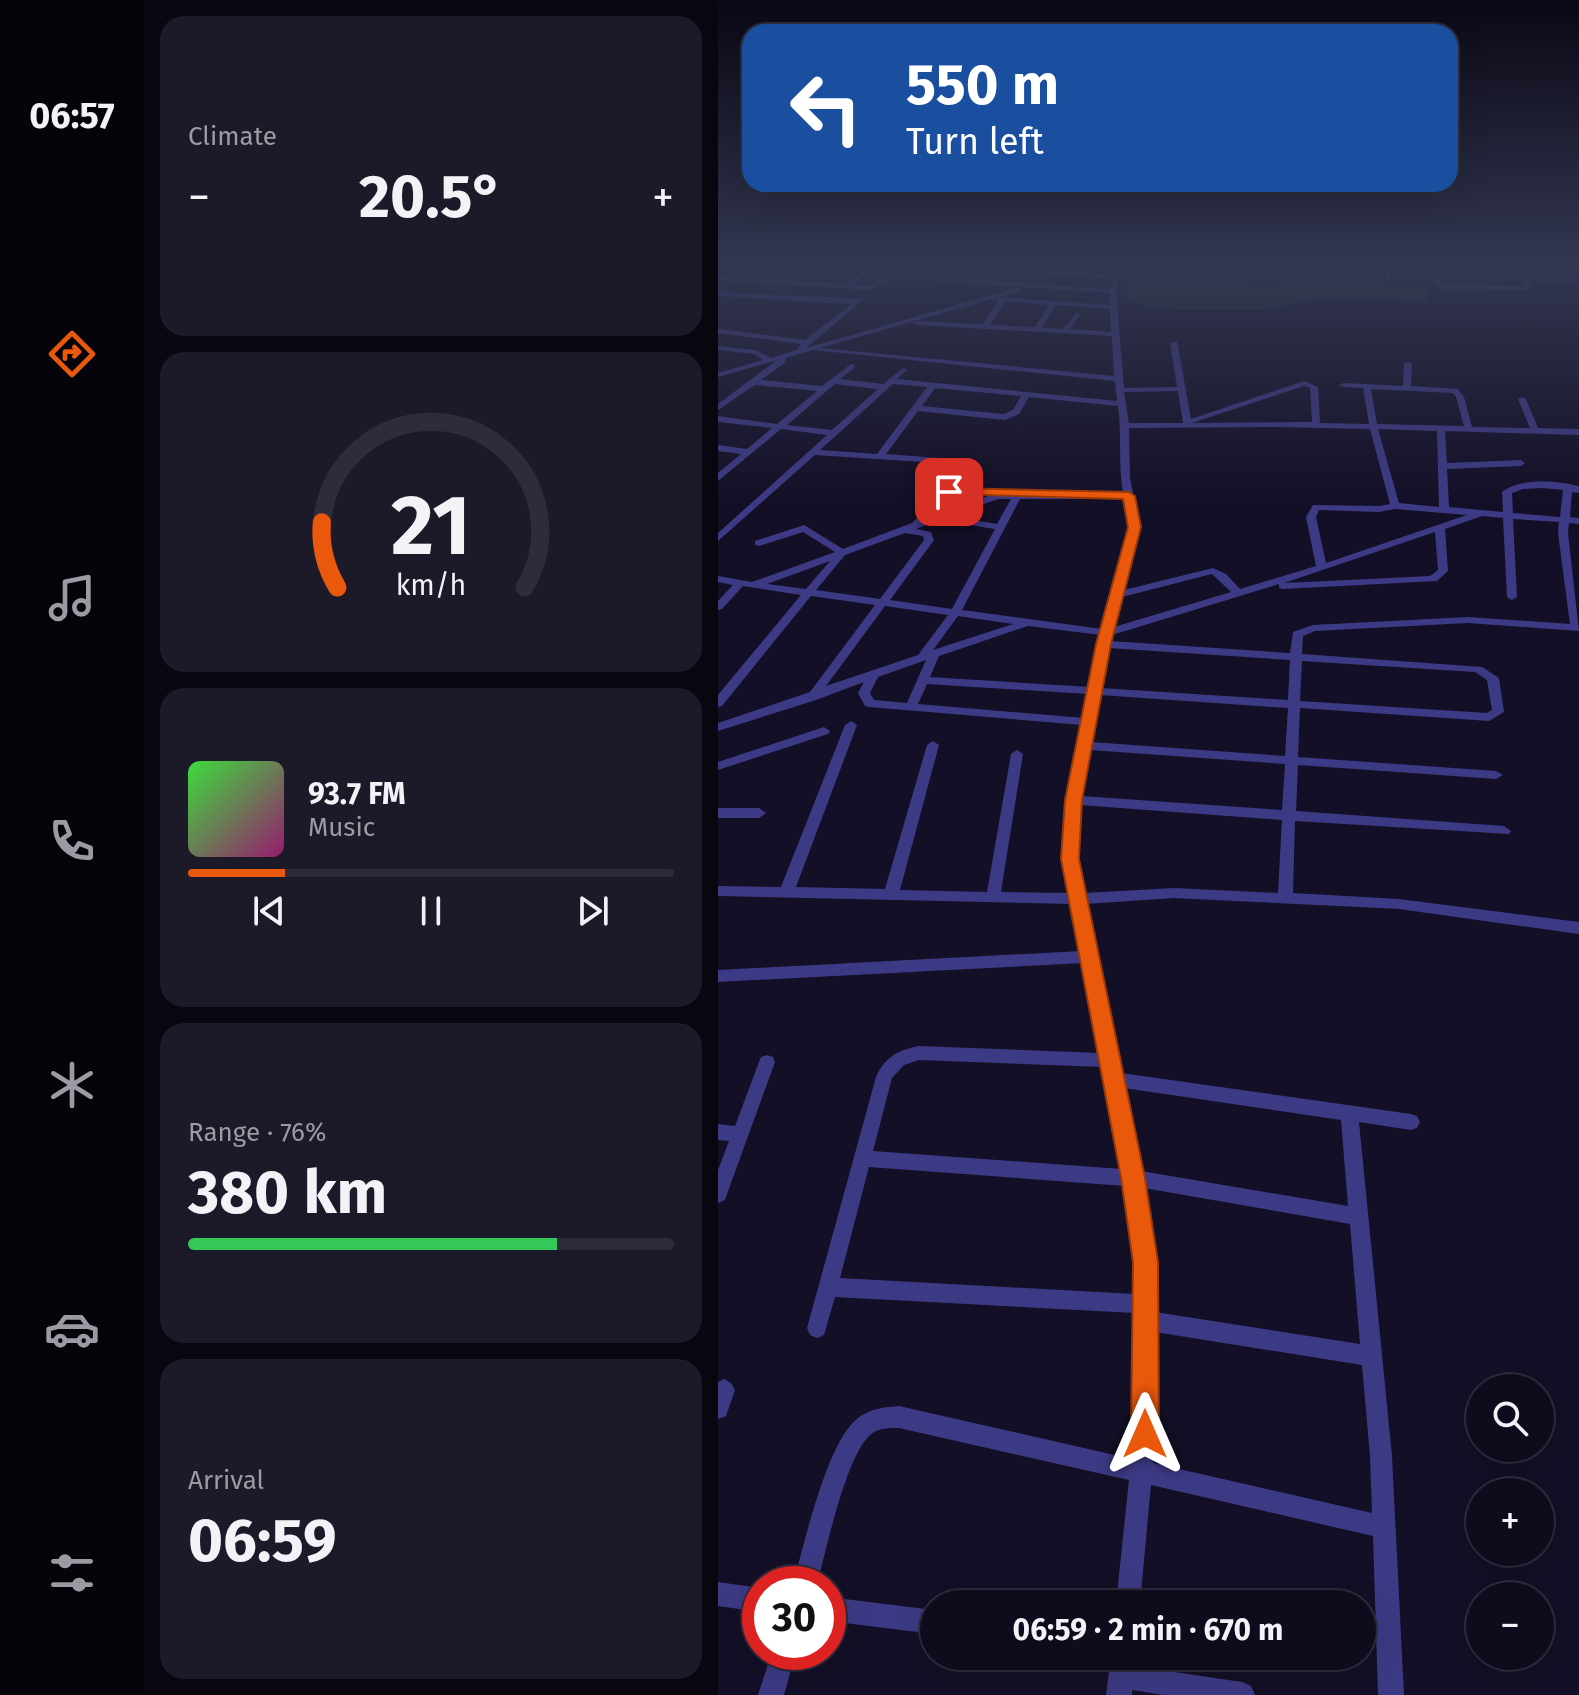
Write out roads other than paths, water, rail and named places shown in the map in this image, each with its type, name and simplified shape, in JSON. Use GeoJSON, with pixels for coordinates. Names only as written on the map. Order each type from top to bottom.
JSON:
{"type":"FeatureCollection","features":[{"type":"Feature","properties":{"kind":"street"},"geometry":{"type":"LineString","coordinates":[[774,342],[1119,385],[1182,389]]}},
{"type":"Feature","properties":{"kind":"street"},"geometry":{"type":"LineString","coordinates":[[804,348],[811,342]]}},
{"type":"Feature","properties":{"kind":"street"},"geometry":{"type":"LineString","coordinates":[[718,408],[790,355],[827,342]]}},
{"type":"Feature","properties":{"kind":"street"},"geometry":{"type":"LineString","coordinates":[[1116,342],[1125,426],[1125,478],[1135,527],[1105,638],[1074,800],[1070,859],[1133,1178],[1145,1262],[1145,1434],[1129,1590]]}},
{"type":"Feature","properties":{"kind":"street"},"geometry":{"type":"LineString","coordinates":[[1174,343],[1188,424]]}},
{"type":"Feature","properties":{"kind":"street"},"geometry":{"type":"LineString","coordinates":[[718,348],[756,352],[769,360]]}},
{"type":"Feature","properties":{"kind":"street"},"geometry":{"type":"LineString","coordinates":[[718,375],[790,355]]}},
{"type":"Feature","properties":{"kind":"street"},"geometry":{"type":"LineString","coordinates":[[1407,388],[1408,364]]}},
{"type":"Feature","properties":{"kind":"street"},"geometry":{"type":"LineString","coordinates":[[718,478],[851,366]]}},
{"type":"Feature","properties":{"kind":"street"},"geometry":{"type":"LineString","coordinates":[[718,368],[736,370]]}},
{"type":"Feature","properties":{"kind":"street"},"geometry":{"type":"LineString","coordinates":[[718,538],[903,370]]}},
{"type":"Feature","properties":{"kind":"street"},"geometry":{"type":"LineString","coordinates":[[833,381],[933,385],[1122,404]]}},
{"type":"Feature","properties":{"kind":"street"},"geometry":{"type":"LineString","coordinates":[[753,382],[824,389]]}},
{"type":"Feature","properties":{"kind":"street"},"geometry":{"type":"LineString","coordinates":[[1188,424],[1304,383],[1314,387],[1316,425]]}},
{"type":"Feature","properties":{"kind":"street"},"geometry":{"type":"LineString","coordinates":[[880,456],[933,385]]}},
{"type":"Feature","properties":{"kind":"street"},"geometry":{"type":"LineString","coordinates":[[1343,385],[1458,393],[1469,430]]}},
{"type":"Feature","properties":{"kind":"street"},"geometry":{"type":"LineString","coordinates":[[1367,386],[1374,429],[1395,506]]}},
{"type":"Feature","properties":{"kind":"street"},"geometry":{"type":"LineString","coordinates":[[917,408],[1005,417],[1016,412],[1026,395]]}},
{"type":"Feature","properties":{"kind":"street"},"geometry":{"type":"LineString","coordinates":[[1522,399],[1535,431]]}},
{"type":"Feature","properties":{"kind":"street"},"geometry":{"type":"LineString","coordinates":[[718,419],[835,433]]}},
{"type":"Feature","properties":{"kind":"street"},"geometry":{"type":"LineString","coordinates":[[1125,426],[1316,425],[1374,429],[1579,432]]}},
{"type":"Feature","properties":{"kind":"street"},"geometry":{"type":"LineString","coordinates":[[1441,430],[1444,510]]}},
{"type":"Feature","properties":{"kind":"street"},"geometry":{"type":"LineString","coordinates":[[718,448],[749,452]]}},
{"type":"Feature","properties":{"kind":"street"},"geometry":{"type":"LineString","coordinates":[[815,452],[952,462]]}},
{"type":"Feature","properties":{"kind":"street"},"geometry":{"type":"LineString","coordinates":[[1442,466],[1521,463]]}},
{"type":"Feature","properties":{"kind":"street"},"geometry":{"type":"LineString","coordinates":[[1512,597],[1507,492],[1512,488],[1575,488],[1565,520],[1564,547],[1574,622],[1579,628]]}},
{"type":"Feature","properties":{"kind":"street"},"geometry":{"type":"LineString","coordinates":[[909,528],[949,492],[1129,496]]}},
{"type":"Feature","properties":{"kind":"street"},"geometry":{"type":"LineString","coordinates":[[753,585],[937,517],[1012,494]]}},
{"type":"Feature","properties":{"kind":"street"},"geometry":{"type":"LineString","coordinates":[[911,707],[923,680],[927,657],[956,611],[1001,527],[1012,494]]}},
{"type":"Feature","properties":{"kind":"street"},"geometry":{"type":"LineString","coordinates":[[1322,568],[1312,511],[1325,506],[1379,509],[1395,506],[1579,521]]}},
{"type":"Feature","properties":{"kind":"street"},"geometry":{"type":"LineString","coordinates":[[1105,638],[1481,513]]}},
{"type":"Feature","properties":{"kind":"street"},"geometry":{"type":"LineString","coordinates":[[937,517],[1001,527]]}},
{"type":"Feature","properties":{"kind":"street"},"geometry":{"type":"LineString","coordinates":[[1261,586],[1433,579],[1443,571],[1440,527]]}},
{"type":"Feature","properties":{"kind":"street"},"geometry":{"type":"LineString","coordinates":[[759,543],[804,528],[842,552]]}},
{"type":"Feature","properties":{"kind":"street"},"geometry":{"type":"LineString","coordinates":[[812,697],[929,540],[927,534],[909,528]]}},
{"type":"Feature","properties":{"kind":"street"},"geometry":{"type":"LineString","coordinates":[[718,702],[842,552]]}},
{"type":"Feature","properties":{"kind":"street"},"geometry":{"type":"LineString","coordinates":[[1118,595],[1213,571],[1238,593]]}},
{"type":"Feature","properties":{"kind":"street"},"geometry":{"type":"LineString","coordinates":[[718,579],[1030,621],[1105,638],[1478,669],[1493,678],[1498,712],[1489,717],[923,680]]}},
{"type":"Feature","properties":{"kind":"street"},"geometry":{"type":"LineString","coordinates":[[718,607],[740,583]]}},
{"type":"Feature","properties":{"kind":"street"},"geometry":{"type":"LineString","coordinates":[[1285,899],[1297,634],[1313,628],[1479,620],[1579,628]]}},
{"type":"Feature","properties":{"kind":"street"},"geometry":{"type":"LineString","coordinates":[[718,727],[1030,621]]}},
{"type":"Feature","properties":{"kind":"street"},"geometry":{"type":"LineString","coordinates":[[872,677],[864,693],[869,703],[1089,722]]}},
{"type":"Feature","properties":{"kind":"street"},"geometry":{"type":"LineString","coordinates":[[787,891],[851,725]]}},
{"type":"Feature","properties":{"kind":"street"},"geometry":{"type":"LineString","coordinates":[[718,766],[824,731]]}},
{"type":"Feature","properties":{"kind":"street"},"geometry":{"type":"LineString","coordinates":[[891,894],[933,745]]}},
{"type":"Feature","properties":{"kind":"street"},"geometry":{"type":"LineString","coordinates":[[1084,746],[1496,775]]}},
{"type":"Feature","properties":{"kind":"street"},"geometry":{"type":"LineString","coordinates":[[993,897],[1017,754]]}},
{"type":"Feature","properties":{"kind":"street"},"geometry":{"type":"LineString","coordinates":[[1074,800],[1504,831]]}},
{"type":"Feature","properties":{"kind":"street"},"geometry":{"type":"LineString","coordinates":[[718,813],[759,813]]}},
{"type":"Feature","properties":{"kind":"street"},"geometry":{"type":"LineString","coordinates":[[718,891],[1079,899],[1174,893],[1399,904],[1579,928]]}},
{"type":"Feature","properties":{"kind":"street"},"geometry":{"type":"LineString","coordinates":[[718,976],[1090,957]]}},
{"type":"Feature","properties":{"kind":"street"},"geometry":{"type":"LineString","coordinates":[[817,1328],[884,1077],[890,1065],[903,1056],[919,1053],[1111,1070],[1411,1122]]}},
{"type":"Feature","properties":{"kind":"street"},"geometry":{"type":"LineString","coordinates":[[718,1194],[767,1062]]}},
{"type":"Feature","properties":{"kind":"street"},"geometry":{"type":"LineString","coordinates":[[1349,1113],[1385,1527],[1391,1695]]}},
{"type":"Feature","properties":{"kind":"street"},"geometry":{"type":"LineString","coordinates":[[718,1132],[741,1134]]}},
{"type":"Feature","properties":{"kind":"street"},"geometry":{"type":"LineString","coordinates":[[862,1158],[1133,1178],[1359,1217]]}},
{"type":"Feature","properties":{"kind":"street"},"geometry":{"type":"LineString","coordinates":[[827,1287],[1145,1312],[1371,1356]]}},
{"type":"Feature","properties":{"kind":"street"},"geometry":{"type":"LineString","coordinates":[[811,1566],[847,1447],[862,1427],[878,1419],[899,1417],[1385,1527]]}},
{"type":"Feature","properties":{"kind":"street"},"geometry":{"type":"LineString","coordinates":[[718,1594],[742,1597]]}},
{"type":"Feature","properties":{"kind":"street"},"geometry":{"type":"LineString","coordinates":[[846,1611],[920,1620]]}},
{"type":"Feature","properties":{"kind":"street"},"geometry":{"type":"LineString","coordinates":[[771,1695],[779,1670]]}},
{"type":"Feature","properties":{"kind":"street"},"geometry":{"type":"LineString","coordinates":[[1121,1676],[1242,1695]]}}]}
